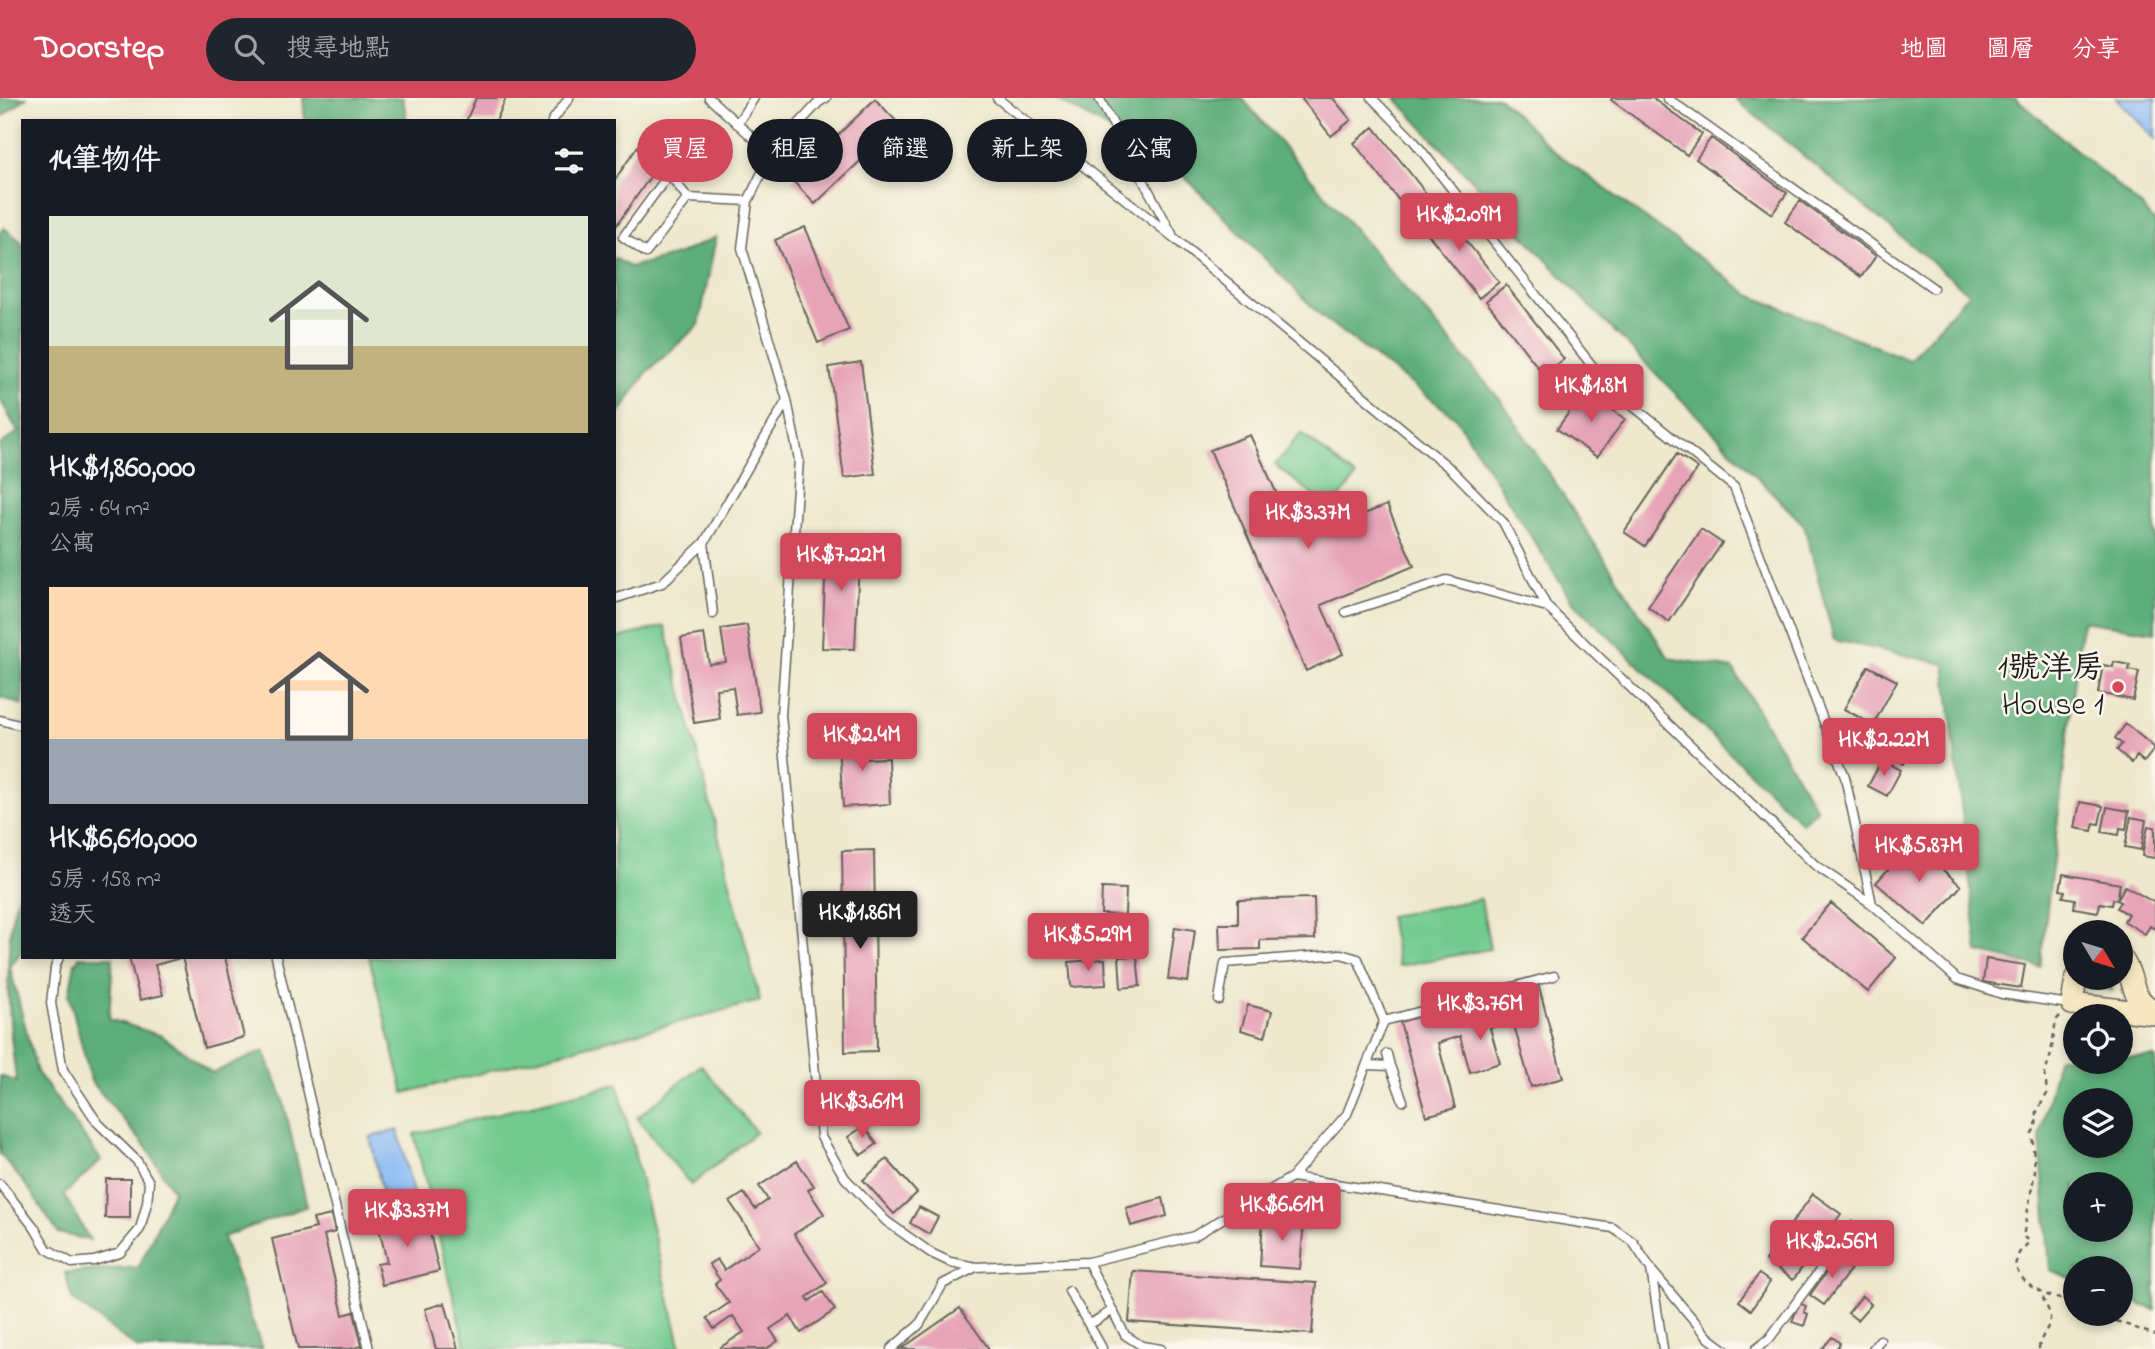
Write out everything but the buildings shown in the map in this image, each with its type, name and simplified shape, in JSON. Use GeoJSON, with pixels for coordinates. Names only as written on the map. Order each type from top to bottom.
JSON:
{"type":"FeatureCollection","features":[{"type":"Feature","properties":{"kind":"street"},"geometry":{"type":"LineString","coordinates":[[2133,987],[2138,999],[2155,1013]]}},
{"type":"Feature","properties":{"kind":"street"},"geometry":{"type":"LineString","coordinates":[[2071,990],[2072,1004]]}},
{"type":"Feature","properties":{"kind":"street"},"geometry":{"type":"LineString","coordinates":[[2133,1011],[2155,1013]]}},
{"type":"Feature","properties":{"kind":"lane"},"geometry":{"type":"LineString","coordinates":[[553,119],[569,98]]}},
{"type":"Feature","properties":{"kind":"lane"},"geometry":{"type":"LineString","coordinates":[[709,98],[747,133]]}},
{"type":"Feature","properties":{"kind":"lane"},"geometry":{"type":"LineString","coordinates":[[737,124],[754,98]]}},
{"type":"Feature","properties":{"kind":"lane"},"geometry":{"type":"LineString","coordinates":[[803,119],[826,98]]}},
{"type":"Feature","properties":{"kind":"lane"},"geometry":{"type":"LineString","coordinates":[[997,98],[1173,237],[1453,471],[1503,522],[1547,607],[1815,864],[1872,904],[1957,979],[2002,994],[2072,1004]]}},
{"type":"Feature","properties":{"kind":"lane"},"geometry":{"type":"LineString","coordinates":[[1098,98],[1173,237]]}},
{"type":"Feature","properties":{"kind":"lane"},"geometry":{"type":"LineString","coordinates":[[1372,98],[1413,141],[1609,387],[1734,487],[1845,777],[1872,904]]}},
{"type":"Feature","properties":{"kind":"lane"},"geometry":{"type":"LineString","coordinates":[[1667,98],[1933,288]]}},
{"type":"Feature","properties":{"kind":"lane"},"geometry":{"type":"LineString","coordinates":[[688,198],[646,253],[623,237],[669,174],[688,198],[748,201]]}},
{"type":"Feature","properties":{"kind":"lane"},"geometry":{"type":"LineString","coordinates":[[757,182],[748,201],[742,248],[787,400],[799,460],[780,715],[821,1137],[845,1178],[886,1221],[931,1253],[950,1262],[976,1267],[1088,1262],[1194,1236],[1292,1178],[1347,1114],[1384,1021],[1358,959],[1341,954],[1226,963],[1219,1000]]}},
{"type":"Feature","properties":{"kind":"lane"},"geometry":{"type":"LineString","coordinates":[[616,598],[662,583],[704,543],[787,400]]}},
{"type":"Feature","properties":{"kind":"lane"},"geometry":{"type":"LineString","coordinates":[[704,543],[713,614]]}},
{"type":"Feature","properties":{"kind":"lane"},"geometry":{"type":"LineString","coordinates":[[1346,612],[1447,580],[1547,607]]}},
{"type":"Feature","properties":{"kind":"lane"},"geometry":{"type":"LineString","coordinates":[[0,720],[21,725]]}},
{"type":"Feature","properties":{"kind":"lane"},"geometry":{"type":"LineString","coordinates":[[0,1184],[34,1227],[47,1249],[72,1263],[94,1261],[120,1253],[140,1229],[149,1182],[136,1161],[97,1122],[63,1070],[51,1003],[55,968],[59,959]]}},
{"type":"Feature","properties":{"kind":"lane"},"geometry":{"type":"LineString","coordinates":[[276,959],[369,1349]]}},
{"type":"Feature","properties":{"kind":"lane"},"geometry":{"type":"LineString","coordinates":[[1384,1021],[1554,976]]}},
{"type":"Feature","properties":{"kind":"lane"},"geometry":{"type":"LineString","coordinates":[[1387,1054],[1403,1101]]}},
{"type":"Feature","properties":{"kind":"lane"},"geometry":{"type":"LineString","coordinates":[[1367,1065],[1390,1066]]}},
{"type":"Feature","properties":{"kind":"lane"},"geometry":{"type":"LineString","coordinates":[[1292,1178],[1613,1228],[1633,1242],[1651,1269],[1709,1338],[1724,1349]]}},
{"type":"Feature","properties":{"kind":"lane"},"geometry":{"type":"LineString","coordinates":[[1756,1349],[1769,1339],[1853,1226]]}},
{"type":"Feature","properties":{"kind":"lane"},"geometry":{"type":"LineString","coordinates":[[1088,1262],[1125,1335],[1143,1346],[1161,1349]]}},
{"type":"Feature","properties":{"kind":"lane"},"geometry":{"type":"LineString","coordinates":[[891,1349],[919,1325],[943,1284],[976,1267]]}},
{"type":"Feature","properties":{"kind":"lane"},"geometry":{"type":"LineString","coordinates":[[1651,1269],[1663,1349]]}},
{"type":"Feature","properties":{"kind":"lane"},"geometry":{"type":"LineString","coordinates":[[1069,1291],[1102,1348]]}},
{"type":"Feature","properties":{"kind":"lane"},"geometry":{"type":"LineString","coordinates":[[1088,1325],[1111,1311]]}},
{"type":"Feature","properties":{"kind":"lane"},"geometry":{"type":"LineString","coordinates":[[1872,1349],[1880,1340]]}},
{"type":"Feature","properties":{"kind":"path"},"geometry":{"type":"LineString","coordinates":[[2063,1013],[2056,1020],[2045,1073],[2047,1094],[2037,1111],[2036,1127],[2031,1138],[2035,1171],[2023,1237],[2029,1242],[2019,1254],[2015,1265],[2028,1284],[2042,1293],[2063,1299]]}},
{"type":"Feature","properties":{"kind":"path"},"geometry":{"type":"LineString","coordinates":[[2039,1349],[2050,1317],[2042,1293]]}},
{"type":"Feature","properties":{"kind":"path"},"geometry":{"type":"LineString","coordinates":[[2130,1326],[2155,1335]]}},
{"type":"Feature","properties":{"kind":"green space"},"geometry":{"type":"Polygon","coordinates":[[[0,98],[26,98],[0,118],[0,98]]]}},
{"type":"Feature","properties":{"kind":"green space"},"geometry":{"type":"Polygon","coordinates":[[[303,98],[403,98],[407,119],[305,119],[303,98]]]}},
{"type":"Feature","properties":{"kind":"green space"},"geometry":{"type":"Polygon","coordinates":[[[1054,98],[1242,98],[1503,403],[1669,658],[1733,669],[1817,810],[1802,823],[1572,601],[1455,417],[1322,317],[1190,182],[1197,182],[1197,119],[1101,119],[1101,125],[1054,98]]]}},
{"type":"Feature","properties":{"kind":"green space"},"geometry":{"type":"Polygon","coordinates":[[[1395,98],[1500,98],[1554,151],[1750,295],[1909,360],[1969,293],[1734,98],[2016,98],[2142,207],[2155,222],[2155,632],[2082,621],[2040,967],[1978,952],[1945,664],[1834,640],[1804,525],[1581,297],[1395,98]]]}},
{"type":"Feature","properties":{"kind":"green space"},"geometry":{"type":"Polygon","coordinates":[[[4,228],[21,241],[21,704],[0,697],[0,445],[18,432],[0,399],[0,233],[4,228]]]}},
{"type":"Feature","properties":{"kind":"green space"},"geometry":{"type":"Polygon","coordinates":[[[716,237],[699,325],[648,371],[616,418],[616,259],[630,267],[677,255],[716,237]]]}},
{"type":"Feature","properties":{"kind":"green space"},"geometry":{"type":"Polygon","coordinates":[[[1301,433],[1356,477],[1331,509],[1275,465],[1301,433]]]}},
{"type":"Feature","properties":{"kind":"green space"},"geometry":{"type":"Polygon","coordinates":[[[665,626],[760,1001],[404,1093],[370,959],[616,959],[616,638],[665,626]]]}},
{"type":"Feature","properties":{"kind":"green space"},"geometry":{"type":"Polygon","coordinates":[[[21,891],[21,952],[10,967],[37,1072],[101,1160],[64,1195],[90,1240],[58,1233],[29,1189],[0,1154],[0,1076],[17,1082],[8,979],[11,924],[21,891]]]}},
{"type":"Feature","properties":{"kind":"green space"},"geometry":{"type":"Polygon","coordinates":[[[1481,899],[1490,949],[1398,966],[1389,916],[1481,899]]]}},
{"type":"Feature","properties":{"kind":"green space"},"geometry":{"type":"Polygon","coordinates":[[[78,959],[113,959],[109,1019],[162,1036],[212,1073],[264,1051],[283,1099],[307,1206],[223,1237],[262,1349],[138,1349],[72,1299],[65,1273],[139,1267],[173,1191],[146,1147],[91,1081],[69,995],[78,959]]]}},
{"type":"Feature","properties":{"kind":"green space"},"geometry":{"type":"Polygon","coordinates":[[[2058,1057],[2063,1057],[2063,1074],[2133,1074],[2133,1057],[2155,1057],[2155,1310],[2133,1302],[2133,1256],[2063,1256],[2063,1275],[2050,1270],[2040,1137],[2058,1057]]]}},
{"type":"Feature","properties":{"kind":"green space"},"geometry":{"type":"Polygon","coordinates":[[[701,1065],[756,1132],[691,1185],[637,1118],[701,1065]]]}},
{"type":"Feature","properties":{"kind":"green space"},"geometry":{"type":"Polygon","coordinates":[[[618,1084],[681,1349],[466,1349],[414,1134],[618,1084]]]}},
{"type":"Feature","properties":{"kind":"water"},"geometry":{"type":"Polygon","coordinates":[[[2116,98],[2155,98],[2155,139],[2118,100],[2116,98]]]}},
{"type":"Feature","properties":{"kind":"water"},"geometry":{"type":"Polygon","coordinates":[[[398,1130],[415,1202],[386,1209],[370,1137],[398,1130]]]}},
{"type":"Feature","properties":{"kind":"place","name":"1號洋房 House 1"},"geometry":{"type":"Point","coordinates":[2118,687]}}]}
